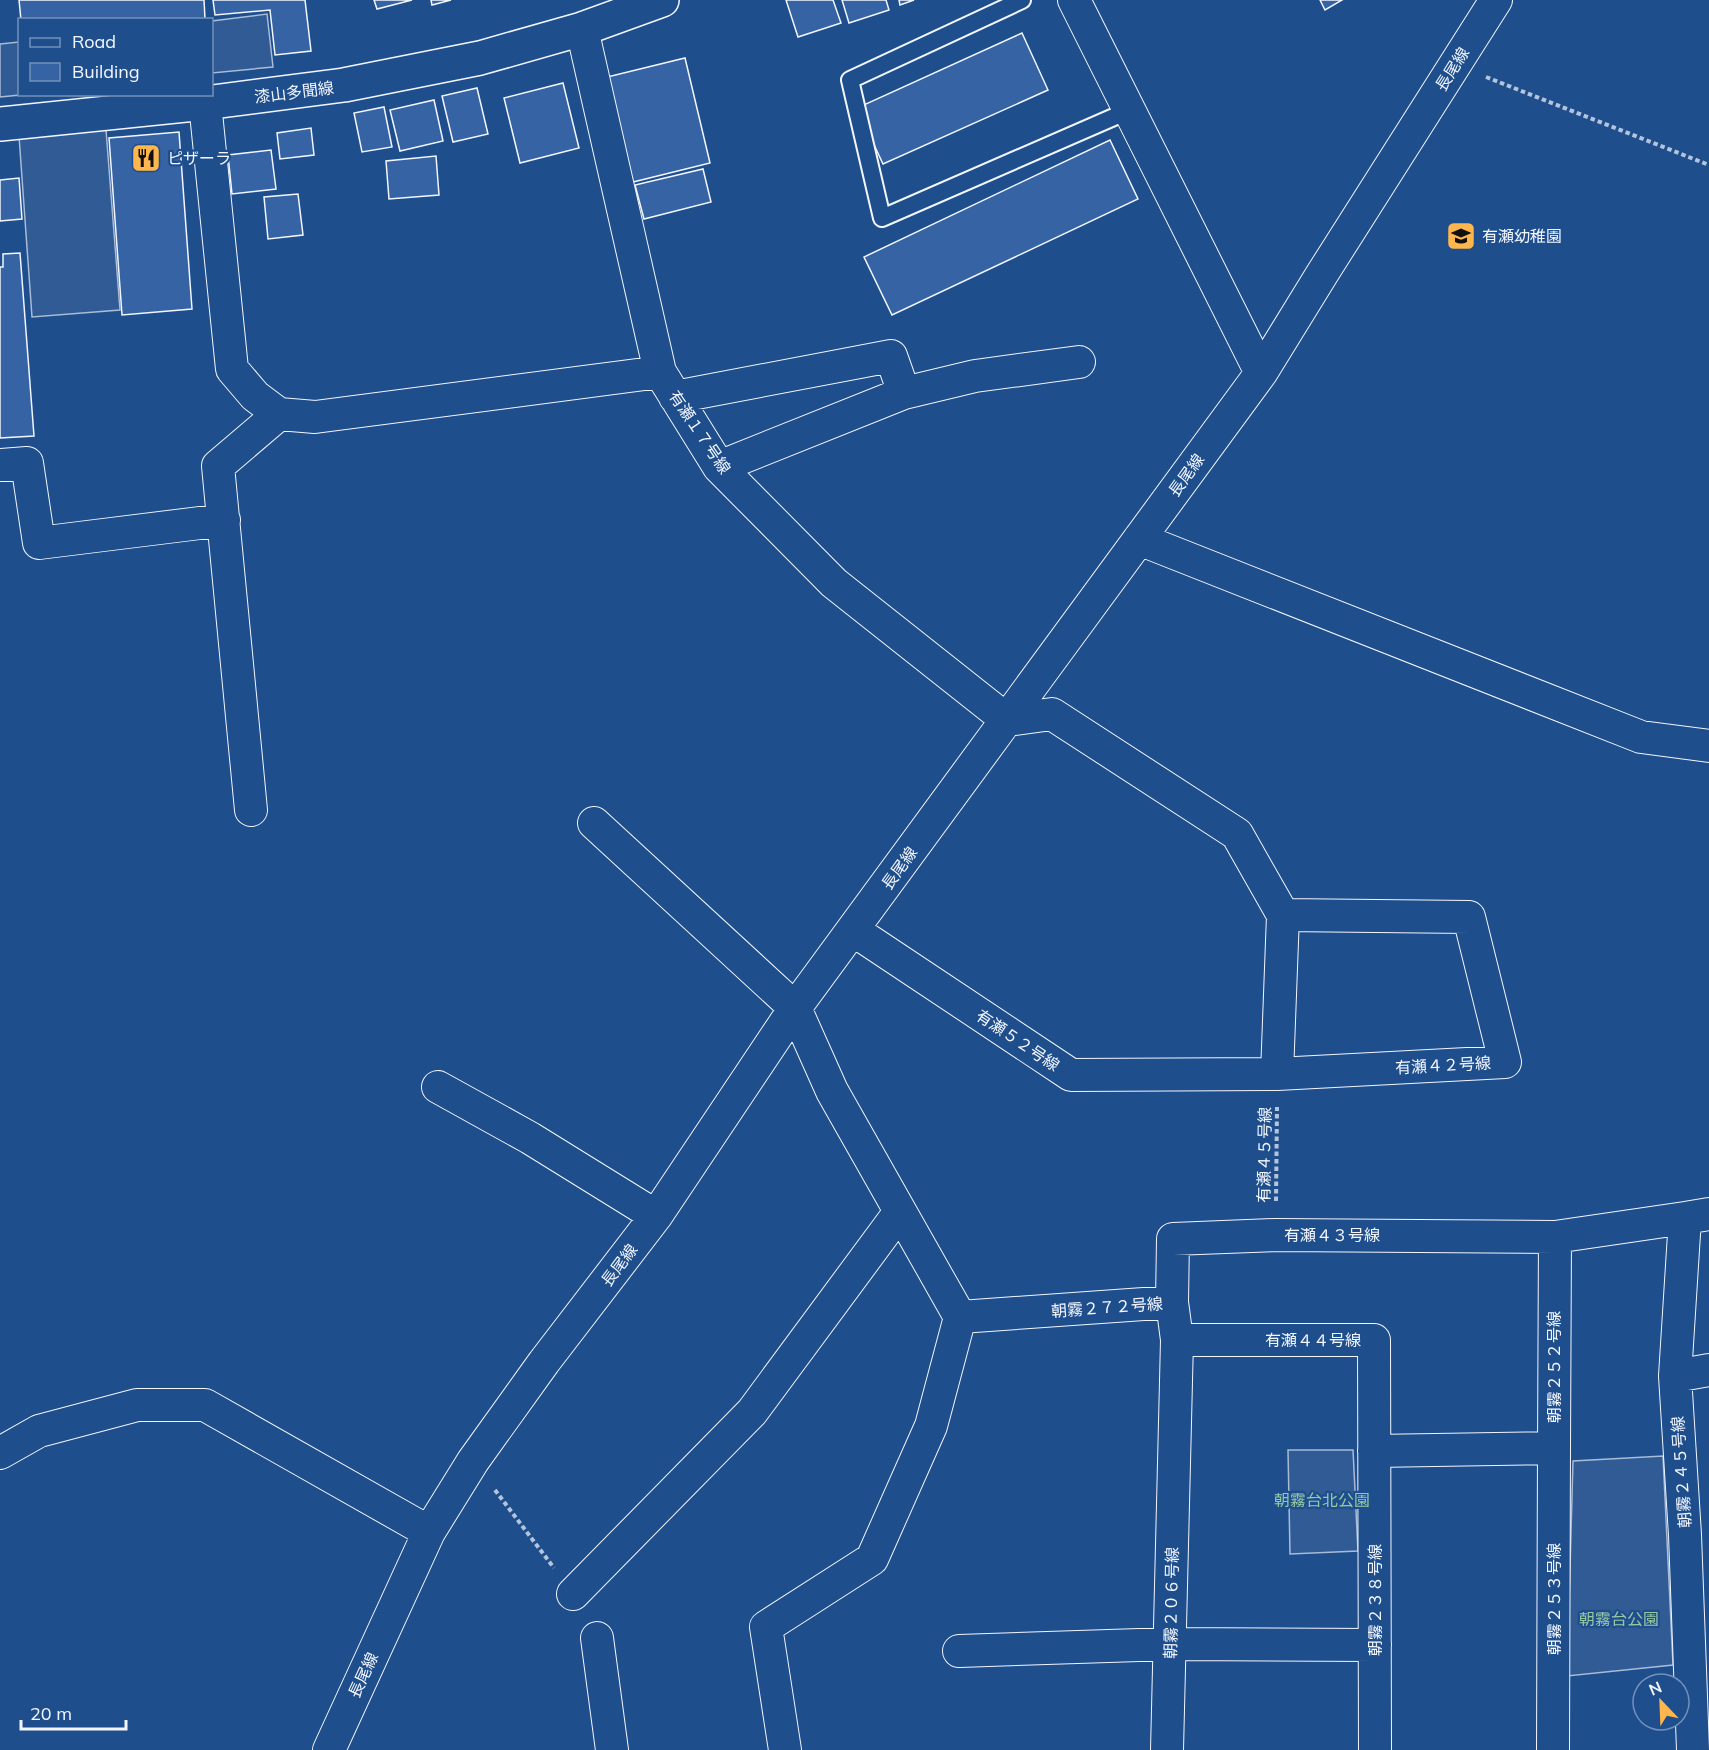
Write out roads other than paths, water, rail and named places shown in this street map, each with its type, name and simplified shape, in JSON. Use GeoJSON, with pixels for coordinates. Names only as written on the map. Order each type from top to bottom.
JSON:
{"type":"FeatureCollection","features":[{"type":"Feature","properties":{"kind":"street","name":"漆山多聞線"},"geometry":{"type":"LineString","coordinates":[[0,124],[205,103],[344,85],[480,58],[582,29],[662,0]]}},
{"type":"Feature","properties":{"kind":"street"},"geometry":{"type":"LineString","coordinates":[[1074,0],[1262,373]]}},
{"type":"Feature","properties":{"kind":"street","name":"長尾線"},"geometry":{"type":"LineString","coordinates":[[328,1750],[429,1532],[473,1461],[544,1362],[656,1216],[795,1008],[1262,373],[1328,264],[1496,0]]}},
{"type":"Feature","properties":{"kind":"street","name":"有瀬１７号線"},"geometry":{"type":"LineString","coordinates":[[582,29],[668,385],[719,467],[834,583],[1007,720]]}},
{"type":"Feature","properties":{"kind":"street"},"geometry":{"type":"LineString","coordinates":[[205,103],[232,369],[255,396],[279,414],[315,417],[668,385],[891,356],[904,393]]}},
{"type":"Feature","properties":{"kind":"street"},"geometry":{"type":"LineString","coordinates":[[719,467],[904,393],[975,376],[1079,362]]}},
{"type":"Feature","properties":{"kind":"street"},"geometry":{"type":"LineString","coordinates":[[251,810],[218,466],[279,414]]}},
{"type":"Feature","properties":{"kind":"street"},"geometry":{"type":"LineString","coordinates":[[0,465],[27,463],[39,543],[224,520]]}},
{"type":"Feature","properties":{"kind":"street"},"geometry":{"type":"LineString","coordinates":[[1139,539],[1641,737],[1709,746]]}},
{"type":"Feature","properties":{"kind":"street"},"geometry":{"type":"LineString","coordinates":[[1007,720],[1052,714],[1237,834],[1283,915],[1277,1074]]}},
{"type":"Feature","properties":{"kind":"street"},"geometry":{"type":"LineString","coordinates":[[594,823],[795,1008],[832,1091],[899,1213],[960,1317],[931,1426],[872,1559],[766,1627],[785,1750]]}},
{"type":"Feature","properties":{"kind":"street","name":"有瀬４２号線"},"geometry":{"type":"LineString","coordinates":[[1277,1074],[1505,1062],[1469,917],[1283,915]]}},
{"type":"Feature","properties":{"kind":"street","name":"有瀬５２号線"},"geometry":{"type":"LineString","coordinates":[[853,930],[1071,1075],[1277,1074]]}},
{"type":"Feature","properties":{"kind":"street"},"geometry":{"type":"LineString","coordinates":[[438,1087],[530,1138],[656,1216]]}},
{"type":"Feature","properties":{"kind":"street"},"geometry":{"type":"LineString","coordinates":[[573,1594],[752,1412],[899,1213]]}},
{"type":"Feature","properties":{"kind":"street"},"geometry":{"type":"LineString","coordinates":[[1554,1237],[1697,1216]]}},
{"type":"Feature","properties":{"kind":"street","name":"朝霧２４５号線"},"geometry":{"type":"LineString","coordinates":[[1693,1750],[1700,1687],[1697,1533],[1675,1376],[1697,1216]]}},
{"type":"Feature","properties":{"kind":"street","name":"有瀬４３号線"},"geometry":{"type":"LineString","coordinates":[[1172,1302],[1173,1239],[1275,1235],[1554,1237]]}},
{"type":"Feature","properties":{"kind":"street","name":"朝霧２５２号線"},"geometry":{"type":"LineString","coordinates":[[1554,1237],[1554,1448]]}},
{"type":"Feature","properties":{"kind":"street","name":"朝霧２７２号線"},"geometry":{"type":"LineString","coordinates":[[960,1317],[1172,1302],[1177,1340],[1174,1457]]}},
{"type":"Feature","properties":{"kind":"street","name":"有瀬４４号線"},"geometry":{"type":"LineString","coordinates":[[1177,1340],[1374,1340],[1374,1451]]}},
{"type":"Feature","properties":{"kind":"street"},"geometry":{"type":"LineString","coordinates":[[1675,1376],[1709,1370]]}},
{"type":"Feature","properties":{"kind":"street"},"geometry":{"type":"LineString","coordinates":[[0,1453],[39,1431],[137,1405],[205,1405],[429,1532]]}},
{"type":"Feature","properties":{"kind":"street"},"geometry":{"type":"LineString","coordinates":[[1374,1451],[1554,1448]]}},
{"type":"Feature","properties":{"kind":"street","name":"朝霧２５３号線"},"geometry":{"type":"LineString","coordinates":[[1553,1750],[1554,1448]]}},
{"type":"Feature","properties":{"kind":"street","name":"朝霧２３８号線"},"geometry":{"type":"LineString","coordinates":[[1374,1451],[1375,1750]]}},
{"type":"Feature","properties":{"kind":"street","name":"朝霧２０６号線"},"geometry":{"type":"LineString","coordinates":[[1167,1750],[1174,1457]]}},
{"type":"Feature","properties":{"kind":"street"},"geometry":{"type":"LineString","coordinates":[[597,1638],[612,1750]]}},
{"type":"Feature","properties":{"kind":"street"},"geometry":{"type":"LineString","coordinates":[[959,1651],[1170,1644],[1375,1645]]}},
{"type":"Feature","properties":{"kind":"lane"},"geometry":{"type":"LineString","coordinates":[[1022,0],[850,80],[882,218],[1130,110]]}},
{"type":"Feature","properties":{"kind":"place","name":"ピザーラ"},"geometry":{"type":"Point","coordinates":[146,158]}},
{"type":"Feature","properties":{"kind":"place","name":"有瀬幼稚園"},"geometry":{"type":"Point","coordinates":[1461,236]}},
{"type":"Feature","properties":{"kind":"park label","name":"朝霧台北公園"},"geometry":{"type":"Point","coordinates":[1322,1500]}},
{"type":"Feature","properties":{"kind":"park label","name":"朝霧台公園"},"geometry":{"type":"Point","coordinates":[1619,1619]}}]}
